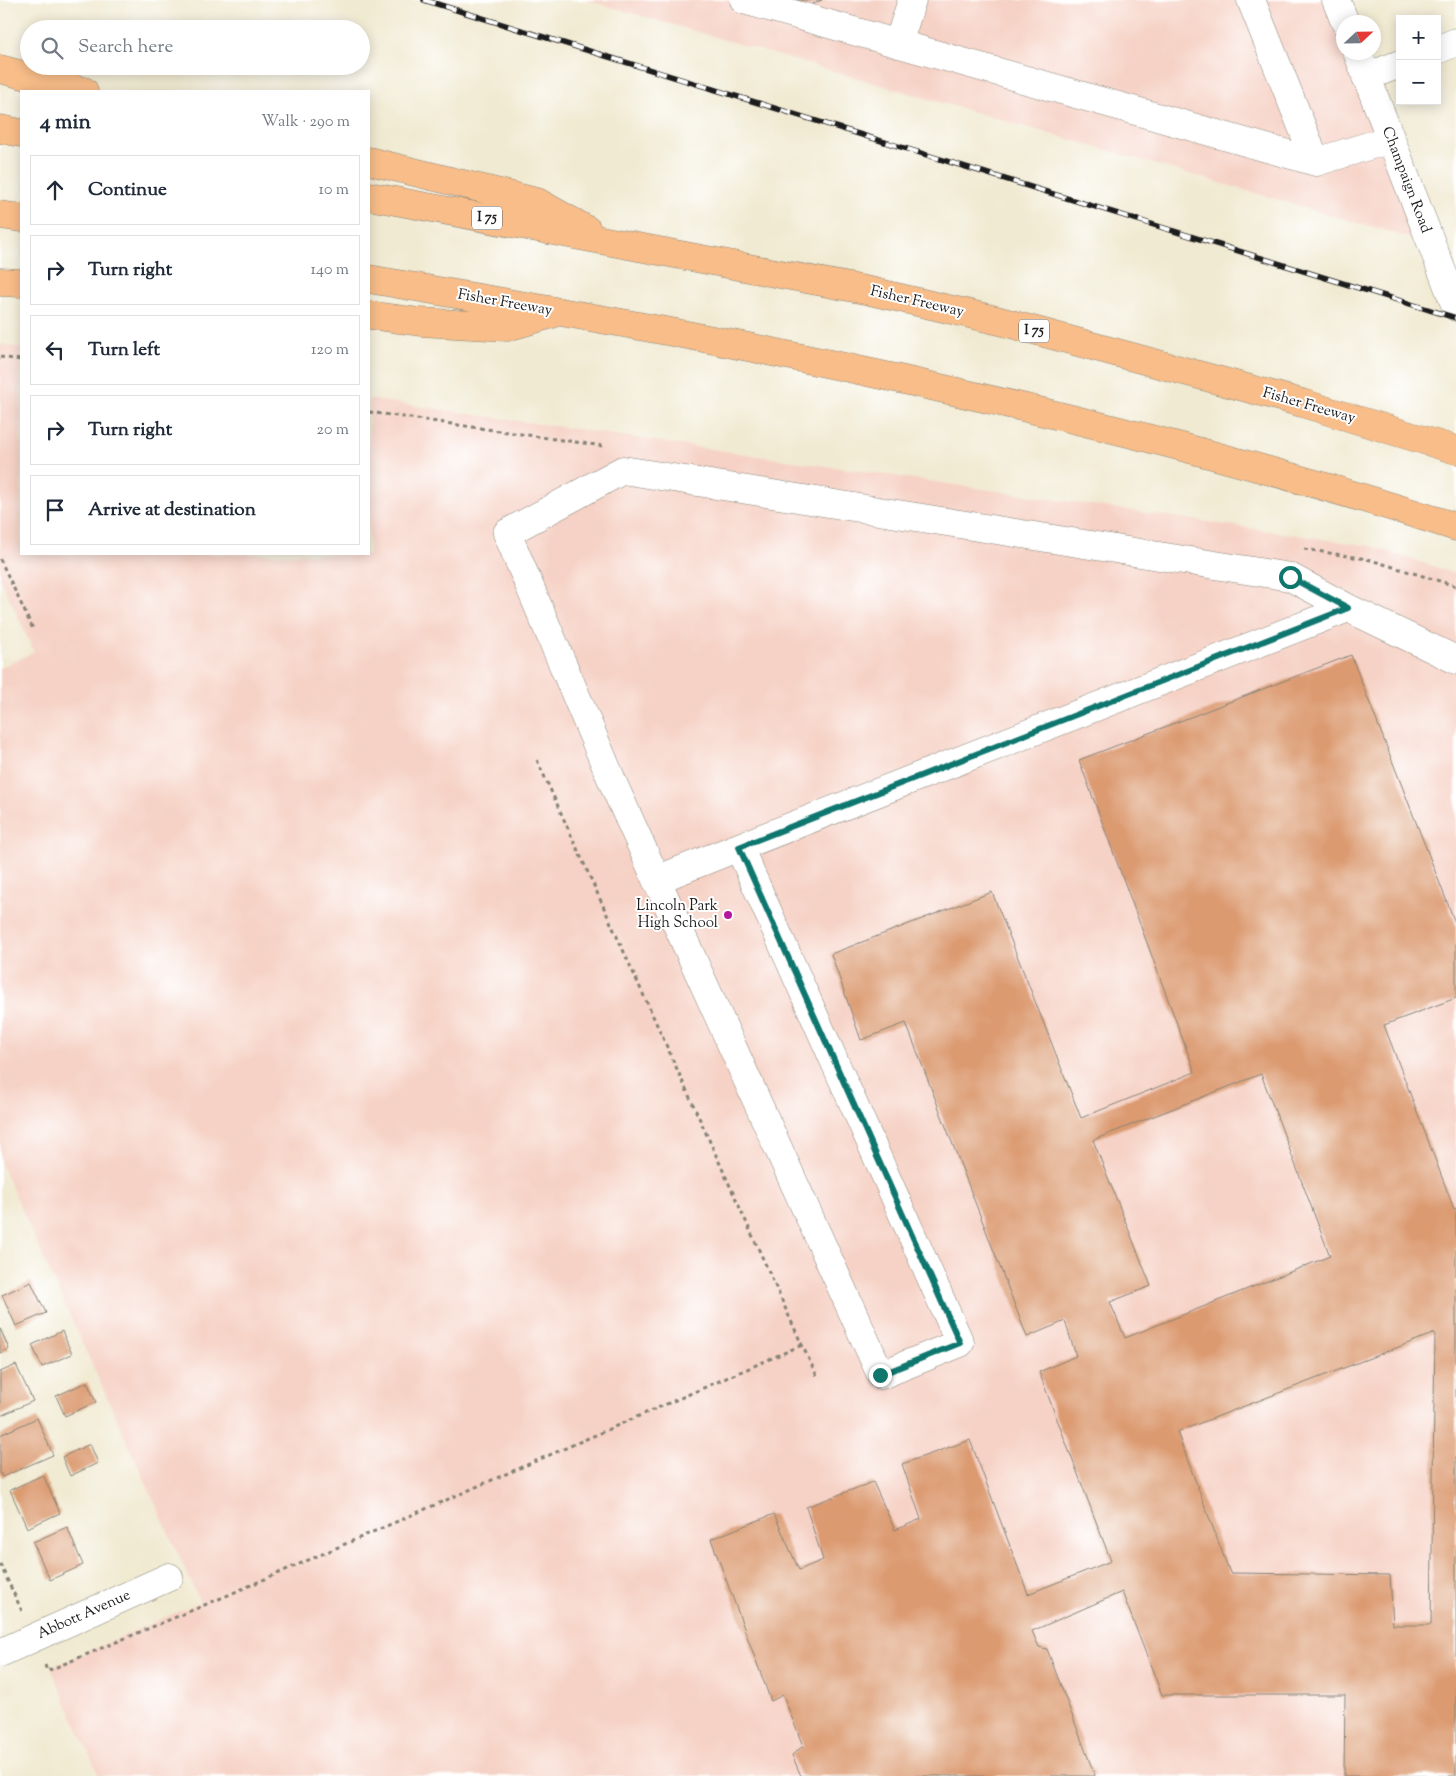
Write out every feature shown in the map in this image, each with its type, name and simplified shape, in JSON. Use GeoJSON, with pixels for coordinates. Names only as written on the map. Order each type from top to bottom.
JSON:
{"type":"FeatureCollection","features":[{"type":"Feature","properties":{"kind":"highway"},"geometry":{"type":"LineString","coordinates":[[0,69],[20,74]]}},
{"type":"Feature","properties":{"kind":"highway"},"geometry":{"type":"LineString","coordinates":[[23,75],[80,90]]}},
{"type":"Feature","properties":{"kind":"highway"},"geometry":{"type":"LineString","coordinates":[[0,129],[20,133]]}},
{"type":"Feature","properties":{"kind":"highway"},"geometry":{"type":"LineString","coordinates":[[370,161],[537,202],[605,241]]}},
{"type":"Feature","properties":{"kind":"highway","name":"Fisher Freeway"},"geometry":{"type":"LineString","coordinates":[[370,196],[870,291],[1000,321],[1302,403],[1456,450]]}},
{"type":"Feature","properties":{"kind":"highway"},"geometry":{"type":"LineString","coordinates":[[0,215],[20,218]]}},
{"type":"Feature","properties":{"kind":"highway","name":"Fisher Freeway"},"geometry":{"type":"LineString","coordinates":[[370,278],[725,342],[992,398],[1293,477],[1456,527]]}},
{"type":"Feature","properties":{"kind":"highway"},"geometry":{"type":"LineString","coordinates":[[0,282],[20,283]]}},
{"type":"Feature","properties":{"kind":"highway"},"geometry":{"type":"LineString","coordinates":[[370,315],[420,322],[507,327],[558,312]]}},
{"type":"Feature","properties":{"kind":"street"},"geometry":{"type":"LineString","coordinates":[[744,0],[1316,162],[1391,139]]}},
{"type":"Feature","properties":{"kind":"street"},"geometry":{"type":"LineString","coordinates":[[898,44],[912,0]]}},
{"type":"Feature","properties":{"kind":"street"},"geometry":{"type":"LineString","coordinates":[[1251,0],[1316,162]]}},
{"type":"Feature","properties":{"kind":"street"},"geometry":{"type":"LineString","coordinates":[[1336,0],[1342,15]]}},
{"type":"Feature","properties":{"kind":"street"},"geometry":{"type":"LineString","coordinates":[[1441,48],[1456,42]]}},
{"type":"Feature","properties":{"kind":"street"},"geometry":{"type":"LineString","coordinates":[[1362,65],[1396,64]]}},
{"type":"Feature","properties":{"kind":"street","name":"Champaign Road"},"geometry":{"type":"LineString","coordinates":[[1362,65],[1456,307]]}},
{"type":"Feature","properties":{"kind":"street"},"geometry":{"type":"LineString","coordinates":[[739,847],[960,1343],[880,1375],[608,772],[507,533],[623,470],[1290,577],[1348,608],[1456,660]]}},
{"type":"Feature","properties":{"kind":"street"},"geometry":{"type":"LineString","coordinates":[[656,880],[1348,608]]}},
{"type":"Feature","properties":{"kind":"street","name":"Abbott Avenue"},"geometry":{"type":"LineString","coordinates":[[0,1653],[169,1577]]}},
{"type":"Feature","properties":{"kind":"path"},"geometry":{"type":"LineString","coordinates":[[0,357],[20,360]]}},
{"type":"Feature","properties":{"kind":"path"},"geometry":{"type":"LineString","coordinates":[[0,559],[33,629]]}},
{"type":"Feature","properties":{"kind":"path"},"geometry":{"type":"LineString","coordinates":[[537,760],[818,1378]]}},
{"type":"Feature","properties":{"kind":"path"},"geometry":{"type":"LineString","coordinates":[[0,1564],[47,1671],[228,1596],[802,1345]]}},
{"type":"Feature","properties":{"kind":"shaded area"},"geometry":{"type":"Polygon","coordinates":[[[587,0],[1336,0],[1341,15],[1336,15],[1336,60],[1360,60],[1431,244],[587,0]]]}},
{"type":"Feature","properties":{"kind":"shaded area","name":"Lincoln Park High School"},"geometry":{"type":"Polygon","coordinates":[[[0,344],[20,348],[20,555],[370,555],[370,399],[1371,546],[1456,574],[1456,1776],[99,1776],[51,1668],[200,1602],[0,1162],[0,668],[34,652],[0,578],[0,344]]]}},
{"type":"Feature","properties":{"kind":"building"},"geometry":{"type":"Polygon","coordinates":[[[791,0],[822,0],[795,11],[791,0]]]}},
{"type":"Feature","properties":{"kind":"building"},"geometry":{"type":"Polygon","coordinates":[[[1351,655],[1456,925],[1456,998],[1384,1025],[1454,1209],[1456,1208],[1456,1776],[1344,1776],[1345,1695],[1162,1695],[1122,1592],[1032,1631],[1039,1647],[1047,1649],[1095,1776],[801,1776],[792,1755],[803,1746],[783,1695],[771,1701],[711,1539],[774,1514],[799,1570],[823,1560],[806,1507],[873,1482],[895,1530],[921,1519],[902,1464],[970,1440],[1028,1594],[1111,1561],[1039,1372],[1076,1356],[1065,1321],[1027,1337],[906,1023],[861,1040],[831,954],[992,892],[1081,1118],[1195,1072],[1079,760],[1351,655]],[[1261,1074],[1093,1140],[1151,1286],[1110,1302],[1125,1338],[1330,1256],[1261,1074]],[[1435,1333],[1177,1432],[1230,1573],[1390,1575],[1393,1625],[1431,1625],[1435,1333]]]}},
{"type":"Feature","properties":{"kind":"building"},"geometry":{"type":"Polygon","coordinates":[[[31,1282],[46,1313],[16,1326],[2,1295],[31,1282]]]}},
{"type":"Feature","properties":{"kind":"building"},"geometry":{"type":"Polygon","coordinates":[[[0,1328],[9,1349],[0,1353],[0,1328]]]}},
{"type":"Feature","properties":{"kind":"building"},"geometry":{"type":"Polygon","coordinates":[[[62,1331],[72,1354],[42,1367],[32,1345],[62,1331]]]}},
{"type":"Feature","properties":{"kind":"building"},"geometry":{"type":"Polygon","coordinates":[[[16,1365],[33,1401],[0,1416],[0,1372],[16,1365]]]}},
{"type":"Feature","properties":{"kind":"building"},"geometry":{"type":"Polygon","coordinates":[[[87,1382],[96,1402],[65,1416],[56,1396],[87,1382]]]}},
{"type":"Feature","properties":{"kind":"building"},"geometry":{"type":"Polygon","coordinates":[[[37,1418],[53,1455],[2,1477],[0,1472],[0,1435],[37,1418]]]}},
{"type":"Feature","properties":{"kind":"building"},"geometry":{"type":"Polygon","coordinates":[[[90,1444],[98,1463],[70,1476],[62,1457],[90,1444]]]}},
{"type":"Feature","properties":{"kind":"building"},"geometry":{"type":"Polygon","coordinates":[[[43,1475],[60,1513],[27,1528],[10,1490],[43,1475]]]}},
{"type":"Feature","properties":{"kind":"building"},"geometry":{"type":"Polygon","coordinates":[[[67,1527],[83,1565],[50,1580],[33,1542],[67,1527]]]}},
{"type":"Feature","properties":{"kind":"railway"},"geometry":{"type":"LineString","coordinates":[[424,0],[1456,318]]}},
{"type":"Feature","properties":{"kind":"place","name":"Lincoln Park High School"},"geometry":{"type":"Point","coordinates":[728,915]}},
{"type":"Feature","properties":{"kind":"route"},"geometry":{"type":"LineString","coordinates":[[880,1375],[960,1343],[739,847],[1348,608],[1290,577]]}}]}
